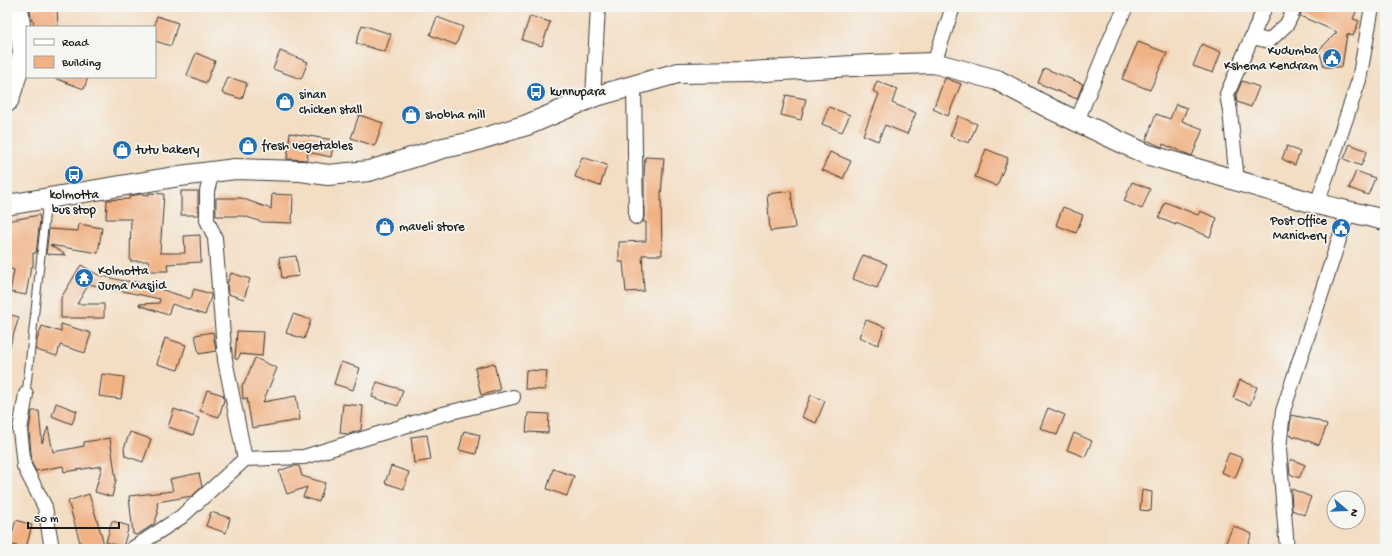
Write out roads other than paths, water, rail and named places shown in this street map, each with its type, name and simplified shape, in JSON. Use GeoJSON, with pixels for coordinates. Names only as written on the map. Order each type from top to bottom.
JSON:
{"type":"FeatureCollection","features":[{"type":"Feature","properties":{"kind":"main road"},"geometry":{"type":"LineString","coordinates":[[7,102],[23,54],[15,15]]}},
{"type":"Feature","properties":{"kind":"main road"},"geometry":{"type":"LineString","coordinates":[[7,205],[234,169],[301,171],[328,175],[369,171],[442,148],[468,143],[527,125],[593,97],[678,73],[748,72],[934,63],[997,80],[1146,154],[1317,204],[1385,220]]}},
{"type":"Feature","properties":{"kind":"street"},"geometry":{"type":"LineString","coordinates":[[593,97],[598,7]]}},
{"type":"Feature","properties":{"kind":"street"},"geometry":{"type":"LineString","coordinates":[[934,63],[953,7]]}},
{"type":"Feature","properties":{"kind":"street"},"geometry":{"type":"LineString","coordinates":[[1077,121],[1113,33],[1126,7]]}},
{"type":"Feature","properties":{"kind":"street"},"geometry":{"type":"LineString","coordinates":[[1237,181],[1227,94],[1265,7]]}},
{"type":"Feature","properties":{"kind":"street"},"geometry":{"type":"LineString","coordinates":[[1252,37],[1268,41],[1287,24],[1295,7]]}},
{"type":"Feature","properties":{"kind":"street"},"geometry":{"type":"LineString","coordinates":[[1317,204],[1359,80],[1372,7]]}},
{"type":"Feature","properties":{"kind":"street"},"geometry":{"type":"LineString","coordinates":[[634,85],[636,217]]}},
{"type":"Feature","properties":{"kind":"street"},"geometry":{"type":"LineString","coordinates":[[212,172],[207,191],[207,220],[215,238],[225,360],[245,459]]}},
{"type":"Feature","properties":{"kind":"street"},"geometry":{"type":"LineString","coordinates":[[1287,549],[1279,449],[1283,411],[1348,212]]}},
{"type":"Feature","properties":{"kind":"street"},"geometry":{"type":"LineString","coordinates":[[26,394],[20,430],[24,466],[45,506],[52,549]]}},
{"type":"Feature","properties":{"kind":"street"},"geometry":{"type":"LineString","coordinates":[[132,549],[181,517],[245,459],[304,457],[443,414],[513,397]]}},
{"type":"Feature","properties":{"kind":"lane"},"geometry":{"type":"LineString","coordinates":[[26,394],[48,198]]}},
{"type":"Feature","properties":{"kind":"place","name":"Kudumba Kshema Kendram"},"geometry":{"type":"Point","coordinates":[1332,58]}},
{"type":"Feature","properties":{"kind":"place","name":"kunnupara"},"geometry":{"type":"Point","coordinates":[536,92]}},
{"type":"Feature","properties":{"kind":"place","name":"sinan chicken stall"},"geometry":{"type":"Point","coordinates":[285,102]}},
{"type":"Feature","properties":{"kind":"place","name":"shobha mill"},"geometry":{"type":"Point","coordinates":[411,115]}},
{"type":"Feature","properties":{"kind":"place","name":"fresh vegetables"},"geometry":{"type":"Point","coordinates":[248,146]}},
{"type":"Feature","properties":{"kind":"place","name":"tutu bakery"},"geometry":{"type":"Point","coordinates":[122,150]}},
{"type":"Feature","properties":{"kind":"place","name":"kolmotta bus stop"},"geometry":{"type":"Point","coordinates":[74,175]}},
{"type":"Feature","properties":{"kind":"place","name":"maveli store"},"geometry":{"type":"Point","coordinates":[385,227]}},
{"type":"Feature","properties":{"kind":"place","name":"Post Office Manichery"},"geometry":{"type":"Point","coordinates":[1341,228]}},
{"type":"Feature","properties":{"kind":"place","name":"Kolmotta Juma Masjid"},"geometry":{"type":"Point","coordinates":[84,278]}}]}
